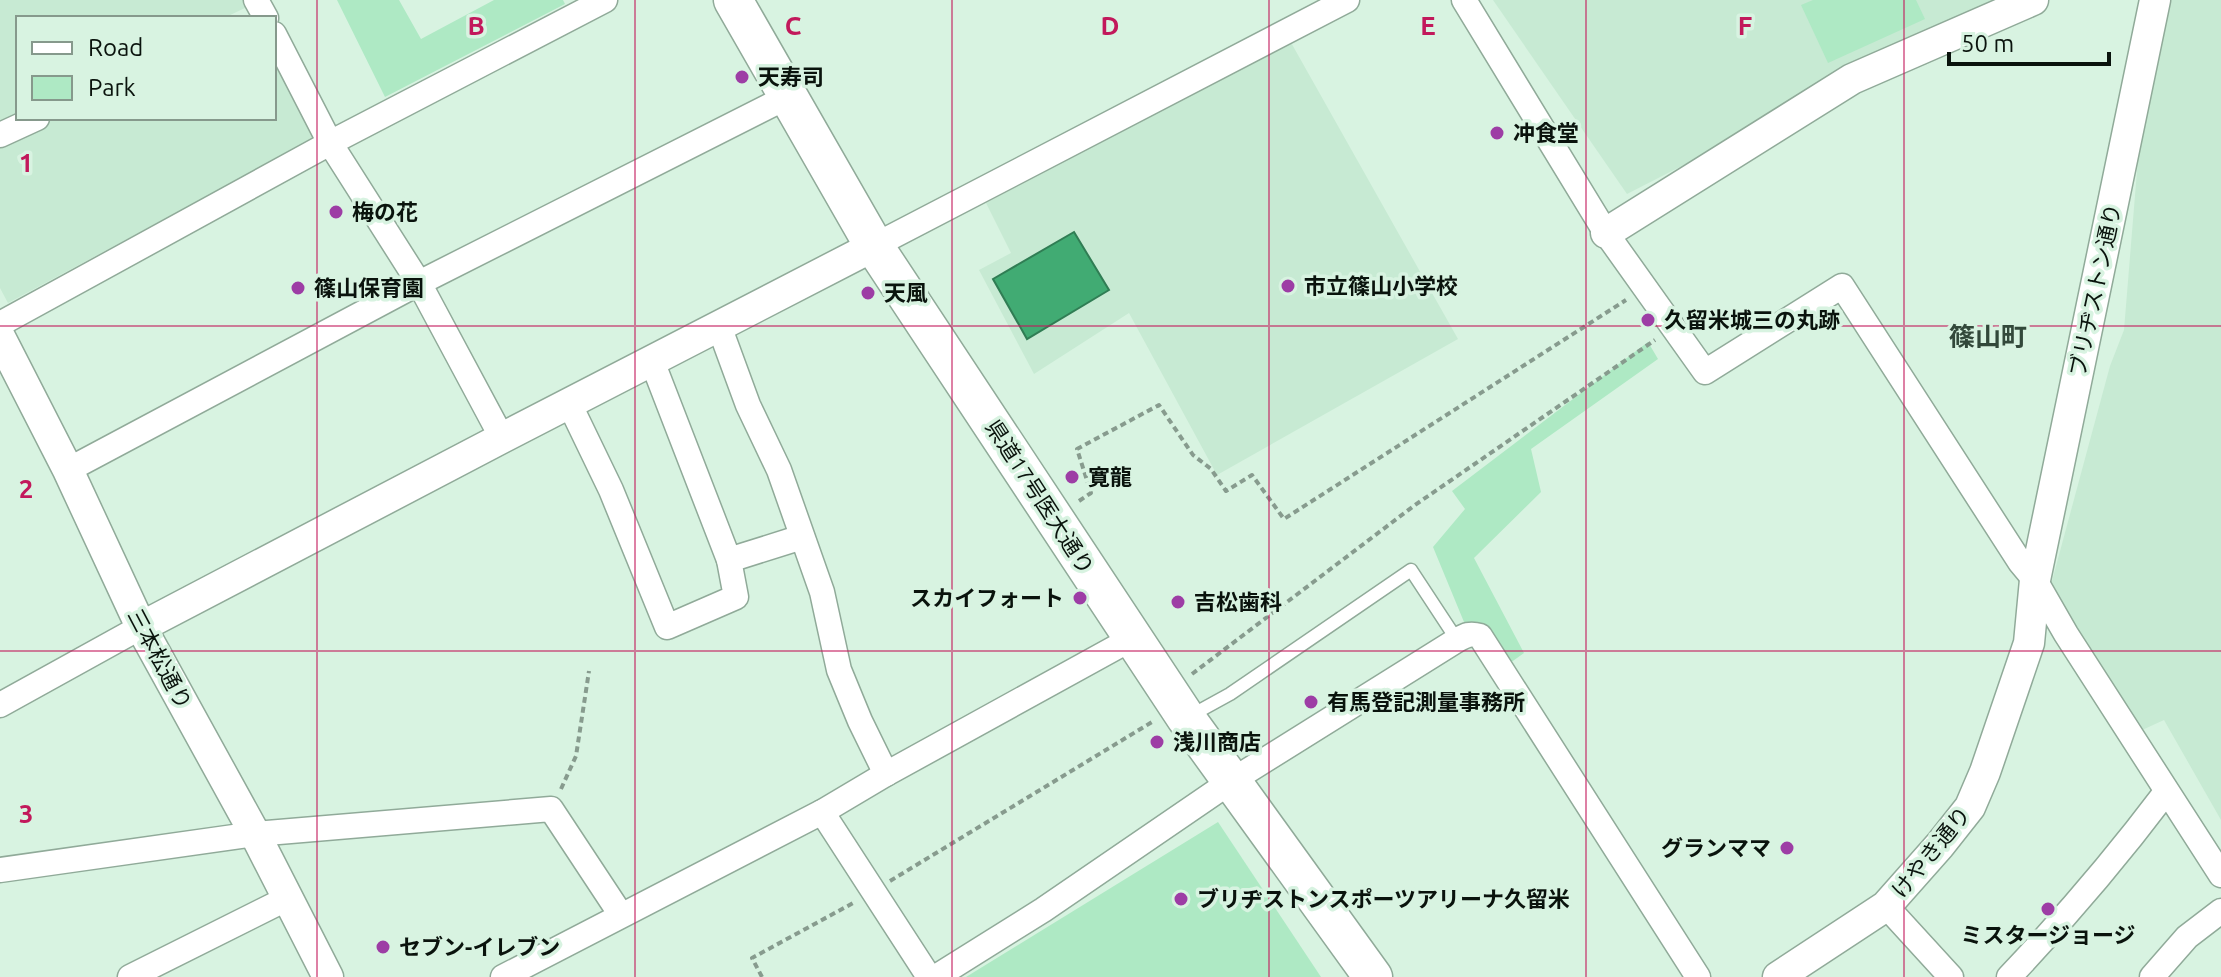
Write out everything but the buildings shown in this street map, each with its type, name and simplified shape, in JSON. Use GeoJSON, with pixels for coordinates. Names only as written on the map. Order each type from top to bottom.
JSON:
{"type":"FeatureCollection","features":[{"type":"Feature","properties":{"kind":"main road","name":"県道17号医大通り"},"geometry":{"type":"LineString","coordinates":[[733,0],[874,246],[1133,638],[1185,700],[1233,780],[1373,977]]}},
{"type":"Feature","properties":{"kind":"street"},"geometry":{"type":"LineString","coordinates":[[0,324],[330,143],[605,0]]}},
{"type":"Feature","properties":{"kind":"street"},"geometry":{"type":"LineString","coordinates":[[0,705],[141,627],[502,438],[1347,0]]}},
{"type":"Feature","properties":{"kind":"street"},"geometry":{"type":"LineString","coordinates":[[1464,0],[1606,233],[1705,372],[1842,286],[2020,562],[2035,580],[2066,634],[2221,875]]}},
{"type":"Feature","properties":{"kind":"street"},"geometry":{"type":"LineString","coordinates":[[1606,233],[1852,79],[2033,0]]}},
{"type":"Feature","properties":{"kind":"street","name":"ブリヂストン通り"},"geometry":{"type":"LineString","coordinates":[[2035,580],[2155,0]]}},
{"type":"Feature","properties":{"kind":"street"},"geometry":{"type":"LineString","coordinates":[[276,42],[330,143],[419,283],[502,438]]}},
{"type":"Feature","properties":{"kind":"street"},"geometry":{"type":"LineString","coordinates":[[68,470],[419,283],[789,96]]}},
{"type":"Feature","properties":{"kind":"street"},"geometry":{"type":"LineString","coordinates":[[0,135],[33,120]]}},
{"type":"Feature","properties":{"kind":"street"},"geometry":{"type":"LineString","coordinates":[[719,326],[748,405],[779,470],[822,592],[839,670],[886,774]]}},
{"type":"Feature","properties":{"kind":"street","name":"三本松通り"},"geometry":{"type":"LineString","coordinates":[[0,337],[68,470],[141,627],[255,834],[328,977]]}},
{"type":"Feature","properties":{"kind":"street"},"geometry":{"type":"LineString","coordinates":[[569,403],[611,490],[667,627],[736,597],[729,560],[652,361]]}},
{"type":"Feature","properties":{"kind":"street"},"geometry":{"type":"LineString","coordinates":[[729,560],[802,537]]}},
{"type":"Feature","properties":{"kind":"street","name":"けやき通り"},"geometry":{"type":"LineString","coordinates":[[1778,977],[1886,906],[1970,807],[2029,643],[2035,580]]}},
{"type":"Feature","properties":{"kind":"street"},"geometry":{"type":"LineString","coordinates":[[936,977],[1043,910],[1233,780],[1468,634],[1480,636],[1698,977]]}},
{"type":"Feature","properties":{"kind":"street"},"geometry":{"type":"LineString","coordinates":[[503,977],[822,812],[1133,638]]}},
{"type":"Feature","properties":{"kind":"street"},"geometry":{"type":"LineString","coordinates":[[2009,977],[2120,853],[2166,792]]}},
{"type":"Feature","properties":{"kind":"street"},"geometry":{"type":"LineString","coordinates":[[0,870],[255,834],[551,809],[621,915]]}},
{"type":"Feature","properties":{"kind":"street"},"geometry":{"type":"LineString","coordinates":[[822,812],[929,977]]}},
{"type":"Feature","properties":{"kind":"street"},"geometry":{"type":"LineString","coordinates":[[130,977],[288,898]]}},
{"type":"Feature","properties":{"kind":"street"},"geometry":{"type":"LineString","coordinates":[[1886,906],[1951,977]]}},
{"type":"Feature","properties":{"kind":"street"},"geometry":{"type":"LineString","coordinates":[[2152,977],[2187,937],[2221,911]]}},
{"type":"Feature","properties":{"kind":"lane"},"geometry":{"type":"LineString","coordinates":[[1185,700],[1230,694],[1411,570],[1457,640]]}},
{"type":"Feature","properties":{"kind":"path"},"geometry":{"type":"LineString","coordinates":[[1054,516],[1091,493],[1077,449],[1159,405],[1193,455],[1211,469],[1226,491],[1252,475],[1284,519],[1645,288]]}},
{"type":"Feature","properties":{"kind":"path"},"geometry":{"type":"LineString","coordinates":[[762,977],[752,958],[874,891],[1185,700],[1415,505],[1673,327]]}},
{"type":"Feature","properties":{"kind":"path"},"geometry":{"type":"LineString","coordinates":[[551,809],[576,756],[589,671]]}},
{"type":"Feature","properties":{"kind":"shaded area"},"geometry":{"type":"Polygon","coordinates":[[[0,0],[245,0],[249,6],[228,16],[16,16],[16,118],[0,126],[0,0]]]}},
{"type":"Feature","properties":{"kind":"shaded area"},"geometry":{"type":"Polygon","coordinates":[[[1493,0],[2006,0],[1627,194],[1493,0]]]}},
{"type":"Feature","properties":{"kind":"shaded area"},"geometry":{"type":"Polygon","coordinates":[[[2151,0],[2221,0],[2221,820],[2164,720],[2140,731],[2049,592],[2110,366],[2124,330],[2151,0]]]}},
{"type":"Feature","properties":{"kind":"shaded area"},"geometry":{"type":"Polygon","coordinates":[[[1289,39],[1458,339],[1217,475],[1129,313],[1034,374],[979,270],[1011,253],[986,203],[1289,39]]]}},
{"type":"Feature","properties":{"kind":"shaded area"},"geometry":{"type":"Polygon","coordinates":[[[276,56],[317,137],[8,303],[0,288],[0,144],[52,120],[276,120],[276,56]]]}},
{"type":"Feature","properties":{"kind":"shaded area"},"geometry":{"type":"Polygon","coordinates":[[[1074,232],[1109,290],[1027,339],[993,279],[1074,232]]]}},
{"type":"Feature","properties":{"kind":"green space"},"geometry":{"type":"Polygon","coordinates":[[[337,0],[399,0],[421,39],[494,0],[563,0],[565,4],[385,97],[337,0]]]}},
{"type":"Feature","properties":{"kind":"green space"},"geometry":{"type":"Polygon","coordinates":[[[1813,0],[1916,0],[1925,19],[1828,63],[1801,5],[1813,0]]]}},
{"type":"Feature","properties":{"kind":"green space"},"geometry":{"type":"Polygon","coordinates":[[[1648,342],[1658,359],[1531,449],[1541,492],[1474,558],[1524,653],[1510,663],[1487,630],[1464,622],[1433,547],[1465,509],[1452,491],[1648,342]]]}},
{"type":"Feature","properties":{"kind":"green space","name":"ブリヂストンスポーツアリーナ久留米"},"geometry":{"type":"Polygon","coordinates":[[[1218,822],[1321,977],[966,977],[1218,822]]]}},
{"type":"Feature","properties":{"kind":"place","name":"天寿司"},"geometry":{"type":"Point","coordinates":[742,77]}},
{"type":"Feature","properties":{"kind":"place","name":"冲食堂"},"geometry":{"type":"Point","coordinates":[1497,133]}},
{"type":"Feature","properties":{"kind":"place","name":"梅の花"},"geometry":{"type":"Point","coordinates":[336,212]}},
{"type":"Feature","properties":{"kind":"place","name":"市立篠山小学校"},"geometry":{"type":"Point","coordinates":[1288,286]}},
{"type":"Feature","properties":{"kind":"place","name":"篠山保育園"},"geometry":{"type":"Point","coordinates":[298,288]}},
{"type":"Feature","properties":{"kind":"place","name":"天風"},"geometry":{"type":"Point","coordinates":[868,293]}},
{"type":"Feature","properties":{"kind":"place","name":"久留米城三の丸跡"},"geometry":{"type":"Point","coordinates":[1648,320]}},
{"type":"Feature","properties":{"kind":"place","name":"寛龍"},"geometry":{"type":"Point","coordinates":[1072,477]}},
{"type":"Feature","properties":{"kind":"place","name":"スカイフォート"},"geometry":{"type":"Point","coordinates":[1080,598]}},
{"type":"Feature","properties":{"kind":"place","name":"吉松歯科"},"geometry":{"type":"Point","coordinates":[1178,602]}},
{"type":"Feature","properties":{"kind":"place","name":"有馬登記測量事務所"},"geometry":{"type":"Point","coordinates":[1311,702]}},
{"type":"Feature","properties":{"kind":"place","name":"浅川商店"},"geometry":{"type":"Point","coordinates":[1157,742]}},
{"type":"Feature","properties":{"kind":"place","name":"グランママ"},"geometry":{"type":"Point","coordinates":[1787,848]}},
{"type":"Feature","properties":{"kind":"place","name":"ブリヂストンスポーツアリーナ久留米"},"geometry":{"type":"Point","coordinates":[1181,899]}},
{"type":"Feature","properties":{"kind":"place","name":"ミスタージョージ"},"geometry":{"type":"Point","coordinates":[2048,909]}},
{"type":"Feature","properties":{"kind":"place","name":"セブン-イレブン"},"geometry":{"type":"Point","coordinates":[383,947]}},
{"type":"Feature","properties":{"kind":"district","name":"篠山町"},"geometry":{"type":"Point","coordinates":[1988,337]}}]}
